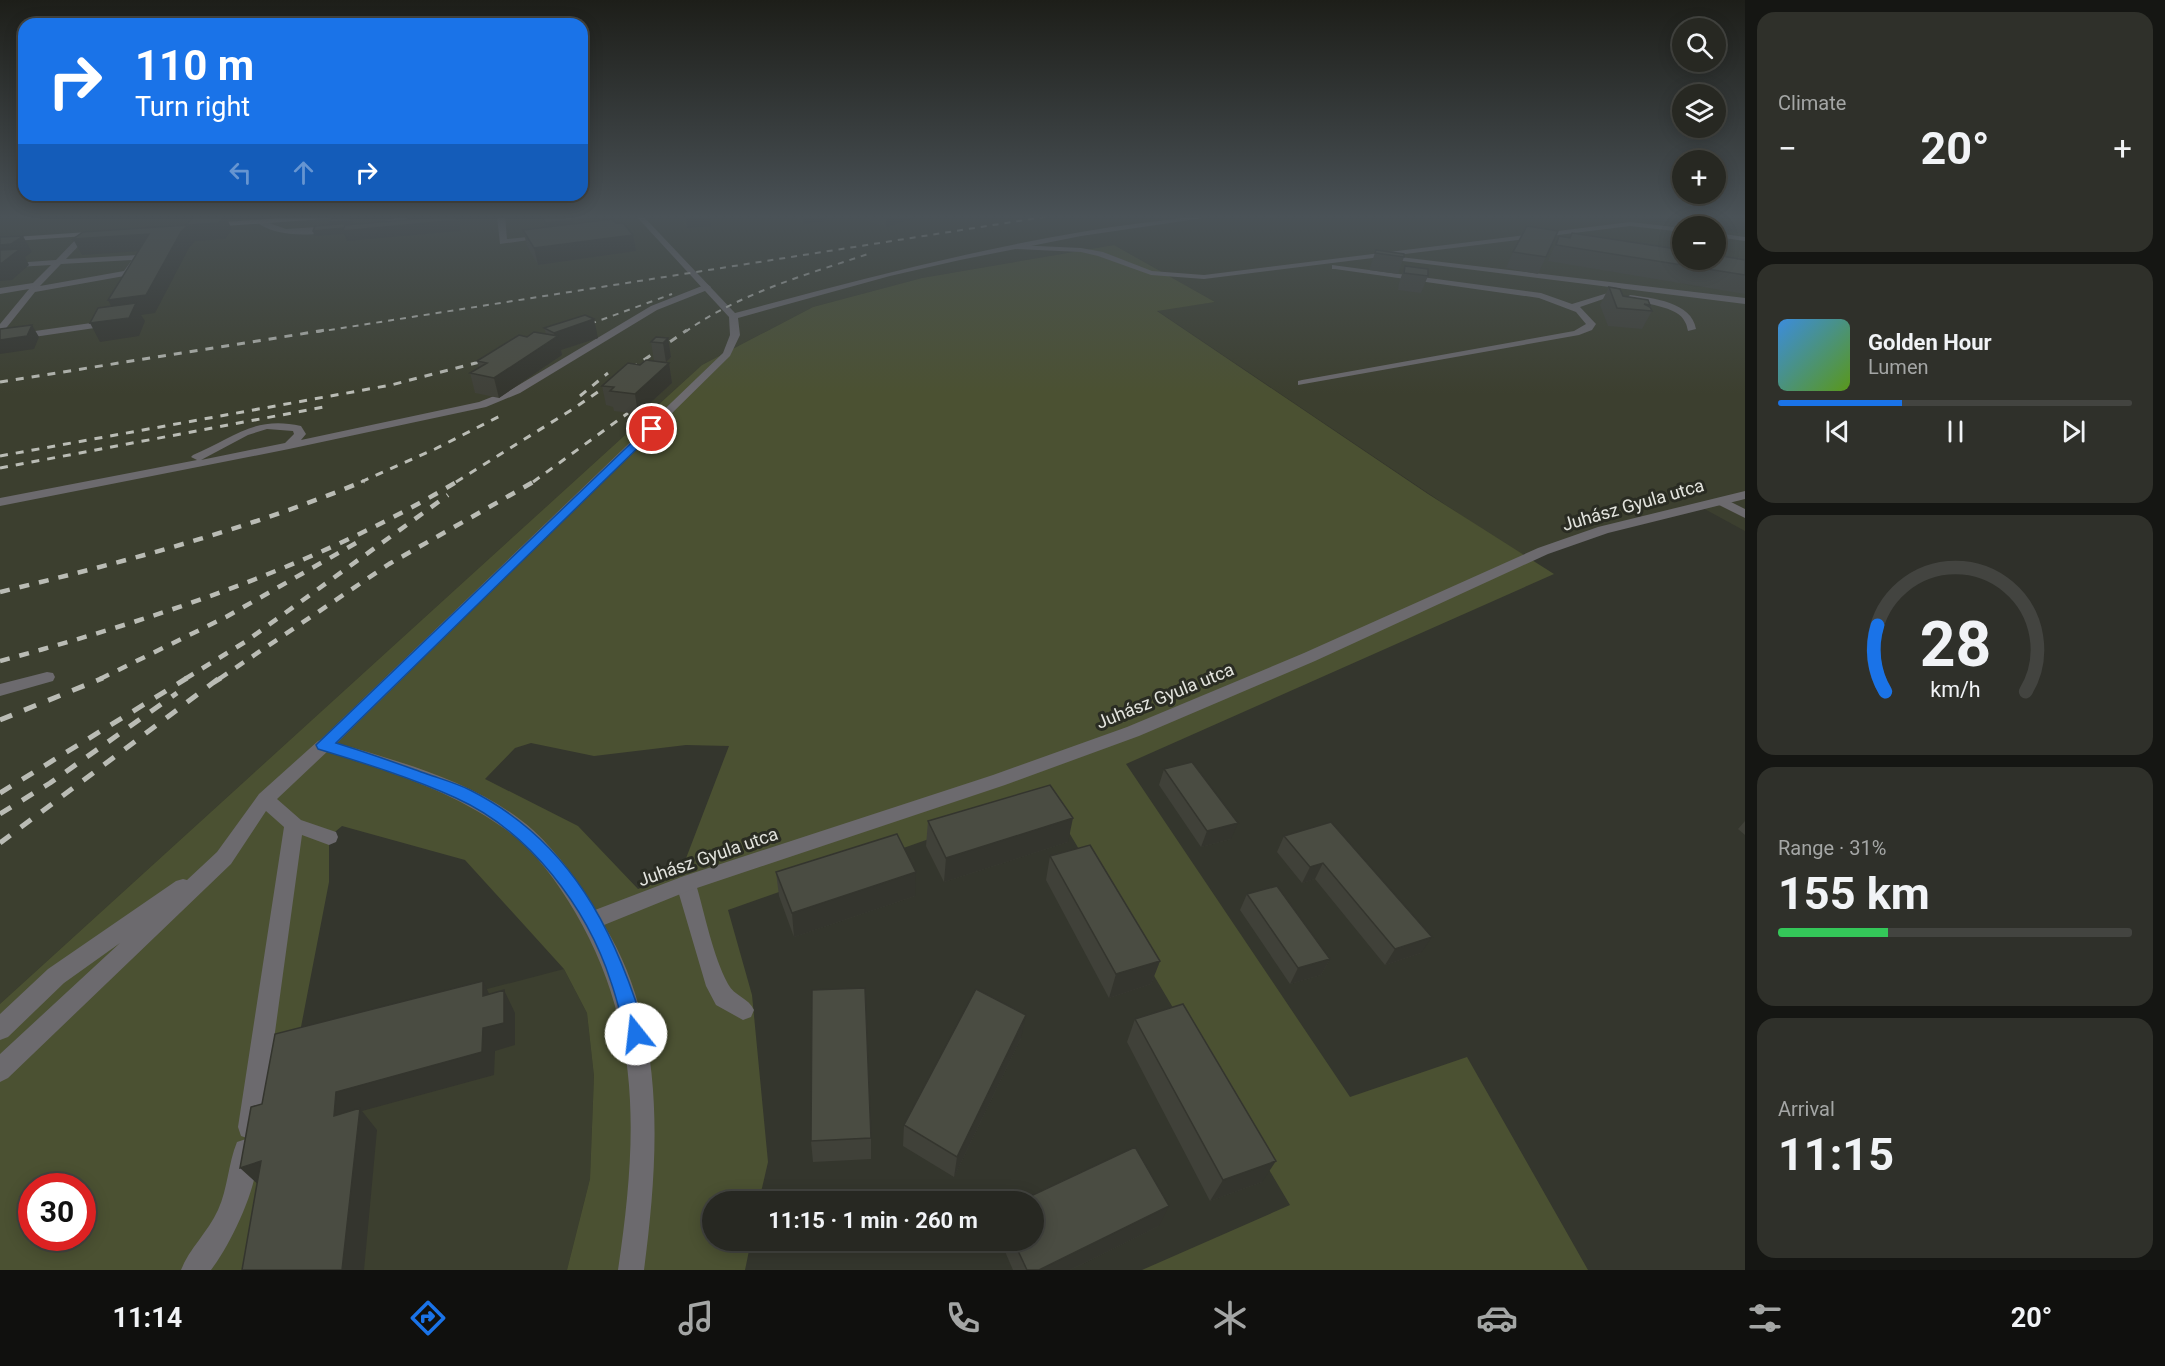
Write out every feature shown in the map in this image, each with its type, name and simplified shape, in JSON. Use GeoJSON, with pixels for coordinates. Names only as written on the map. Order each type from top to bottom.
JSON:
{"type":"FeatureCollection","features":[{"type":"Feature","properties":{"kind":"street"},"geometry":{"type":"LineString","coordinates":[[0,330],[46,275]]}},
{"type":"Feature","properties":{"kind":"street"},"geometry":{"type":"LineString","coordinates":[[0,291],[113,275]]}},
{"type":"Feature","properties":{"kind":"street"},"geometry":{"type":"LineString","coordinates":[[0,1070],[225,858],[265,799],[324,745],[720,363],[732,345],[735,335],[733,316],[696,275]]}},
{"type":"Feature","properties":{"kind":"street"},"geometry":{"type":"LineString","coordinates":[[733,316],[885,275]]}},
{"type":"Feature","properties":{"kind":"street"},"geometry":{"type":"LineString","coordinates":[[1167,275],[1220,275]]}},
{"type":"Feature","properties":{"kind":"street"},"geometry":{"type":"LineString","coordinates":[[1302,383],[1576,333],[1588,328],[1590,324],[1585,315],[1573,306],[1528,294],[1390,275]]}},
{"type":"Feature","properties":{"kind":"street"},"geometry":{"type":"LineString","coordinates":[[1462,275],[1540,286]]}},
{"type":"Feature","properties":{"kind":"street"},"geometry":{"type":"LineString","coordinates":[[1537,275],[1745,301]]}},
{"type":"Feature","properties":{"kind":"street"},"geometry":{"type":"LineString","coordinates":[[0,502],[451,414],[500,399],[654,308],[707,287]]}},
{"type":"Feature","properties":{"kind":"street"},"geometry":{"type":"LineString","coordinates":[[1587,292],[1642,300],[1678,310],[1690,318],[1691,329]]}},
{"type":"Feature","properties":{"kind":"street"},"geometry":{"type":"LineString","coordinates":[[1573,306],[1611,296]]}},
{"type":"Feature","properties":{"kind":"street"},"geometry":{"type":"LineString","coordinates":[[0,339],[120,322]]}},
{"type":"Feature","properties":{"kind":"street"},"geometry":{"type":"LineString","coordinates":[[44,494],[74,483],[191,459],[213,452],[244,431],[257,427],[274,425],[297,428],[300,434],[289,446]]}},
{"type":"Feature","properties":{"kind":"street","name":"Juhász Gyula utca"},"geometry":{"type":"LineString","coordinates":[[593,920],[629,904],[1007,777],[1175,715],[1544,551],[1603,530],[1745,495]]}},
{"type":"Feature","properties":{"kind":"street"},"geometry":{"type":"LineString","coordinates":[[1721,501],[1745,514]]}},
{"type":"Feature","properties":{"kind":"street"},"geometry":{"type":"LineString","coordinates":[[0,690],[47,677]]}},
{"type":"Feature","properties":{"kind":"street"},"geometry":{"type":"LineString","coordinates":[[324,745],[463,794],[509,822],[554,863],[593,920],[620,980],[636,1034],[639,1058],[644,1105],[642,1177],[631,1270]]}},
{"type":"Feature","properties":{"kind":"street"},"geometry":{"type":"LineString","coordinates":[[265,799],[294,825],[329,837]]}},
{"type":"Feature","properties":{"kind":"street"},"geometry":{"type":"LineString","coordinates":[[194,1270],[209,1253],[226,1224],[245,1159],[294,825]]}},
{"type":"Feature","properties":{"kind":"street"},"geometry":{"type":"LineString","coordinates":[[0,1029],[56,976],[225,858]]}},
{"type":"Feature","properties":{"kind":"street"},"geometry":{"type":"LineString","coordinates":[[686,884],[714,979],[724,998],[743,1010]]}},
{"type":"Feature","properties":{"kind":"shaded area"},"geometry":{"type":"Polygon","coordinates":[[[0,275],[938,275],[813,307],[702,365],[0,1004],[0,275]]]}},
{"type":"Feature","properties":{"kind":"shaded area"},"geometry":{"type":"Polygon","coordinates":[[[1168,275],[1745,275],[1745,531],[1699,506],[1520,555],[1156,310],[1215,302],[1168,275]]]}},
{"type":"Feature","properties":{"kind":"shaded area"},"geometry":{"type":"Polygon","coordinates":[[[564,969],[587,1013],[594,1076],[590,1179],[567,1270],[254,1270],[300,1038],[564,969]]]}},
{"type":"Feature","properties":{"kind":"green space"},"geometry":{"type":"Polygon","coordinates":[[[938,275],[1168,275],[1215,302],[1157,311],[1428,494],[1554,574],[1126,764],[1350,1097],[1467,1057],[1588,1270],[1142,1270],[1290,1205],[1048,797],[728,910],[752,995],[768,1162],[761,1191],[702,1191],[702,1251],[749,1251],[745,1270],[567,1270],[590,1179],[594,1076],[587,1013],[564,969],[465,860],[342,826],[329,837],[329,882],[254,1270],[0,1270],[0,1004],[702,365],[813,307],[922,278],[938,275]],[[531,743],[515,748],[485,779],[578,826],[638,889],[680,874],[729,746],[686,745],[594,756],[531,743]]]}},
{"type":"Feature","properties":{"kind":"building"},"geometry":{"type":"Polygon","coordinates":[[[123,275],[157,275],[146,295],[108,300],[123,275]]]}},
{"type":"Feature","properties":{"kind":"building"},"geometry":{"type":"Polygon","coordinates":[[[1609,287],[1620,289],[1623,296],[1648,300],[1650,305],[1644,304],[1652,311],[1617,308],[1609,287]]]}},
{"type":"Feature","properties":{"kind":"building"},"geometry":{"type":"Polygon","coordinates":[[[136,303],[129,318],[90,323],[98,308],[136,303]]]}},
{"type":"Feature","properties":{"kind":"building"},"geometry":{"type":"Polygon","coordinates":[[[585,315],[594,319],[554,333],[544,328],[585,315]]]}},
{"type":"Feature","properties":{"kind":"building"},"geometry":{"type":"Polygon","coordinates":[[[32,325],[27,336],[0,340],[0,329],[32,325]]]}},
{"type":"Feature","properties":{"kind":"building"},"geometry":{"type":"Polygon","coordinates":[[[534,332],[558,336],[494,378],[470,373],[487,363],[477,361],[519,335],[527,337],[534,332]]]}},
{"type":"Feature","properties":{"kind":"building"},"geometry":{"type":"Polygon","coordinates":[[[656,337],[668,338],[663,343],[651,342],[656,337]]]}},
{"type":"Feature","properties":{"kind":"building"},"geometry":{"type":"Polygon","coordinates":[[[646,360],[669,363],[635,394],[610,391],[614,387],[602,386],[628,363],[640,365],[646,360]]]}},
{"type":"Feature","properties":{"kind":"building"},"geometry":{"type":"Polygon","coordinates":[[[1192,762],[1238,823],[1207,831],[1164,769],[1192,762]]]}},
{"type":"Feature","properties":{"kind":"building"},"geometry":{"type":"Polygon","coordinates":[[[1050,785],[1073,818],[946,858],[928,821],[1050,785]]]}},
{"type":"Feature","properties":{"kind":"building"},"geometry":{"type":"Polygon","coordinates":[[[1331,822],[1432,937],[1395,949],[1323,863],[1310,867],[1284,836],[1331,822]]]}},
{"type":"Feature","properties":{"kind":"building"},"geometry":{"type":"Polygon","coordinates":[[[897,834],[916,872],[792,913],[776,872],[897,834]]]}},
{"type":"Feature","properties":{"kind":"building"},"geometry":{"type":"Polygon","coordinates":[[[1090,845],[1160,961],[1116,974],[1050,856],[1090,845]]]}},
{"type":"Feature","properties":{"kind":"building"},"geometry":{"type":"Polygon","coordinates":[[[1277,886],[1330,959],[1298,968],[1247,894],[1277,886]]]}},
{"type":"Feature","properties":{"kind":"building"},"geometry":{"type":"Polygon","coordinates":[[[483,981],[483,996],[504,990],[504,1023],[483,1028],[482,1052],[336,1092],[334,1116],[360,1108],[342,1270],[242,1270],[261,1161],[240,1168],[251,1107],[262,1104],[275,1034],[483,981]]]}},
{"type":"Feature","properties":{"kind":"building"},"geometry":{"type":"Polygon","coordinates":[[[865,988],[871,1138],[811,1141],[812,990],[865,988]]]}},
{"type":"Feature","properties":{"kind":"building"},"geometry":{"type":"Polygon","coordinates":[[[976,989],[1026,1015],[957,1157],[904,1125],[976,989]]]}},
{"type":"Feature","properties":{"kind":"building"},"geometry":{"type":"Polygon","coordinates":[[[1183,1004],[1276,1161],[1223,1180],[1135,1019],[1183,1004]]]}},
{"type":"Feature","properties":{"kind":"building"},"geometry":{"type":"Polygon","coordinates":[[[1135,1147],[1169,1206],[1039,1270],[1027,1270],[1018,1251],[1044,1251],[1044,1191],[1041,1191],[1135,1147]]]}},
{"type":"Feature","properties":{"kind":"railway"},"geometry":{"type":"LineString","coordinates":[[317,332],[675,275]]}},
{"type":"Feature","properties":{"kind":"railway"},"geometry":{"type":"LineString","coordinates":[[685,332],[706,318],[751,295],[804,275]]}},
{"type":"Feature","properties":{"kind":"railway"},"geometry":{"type":"LineString","coordinates":[[579,328],[672,294]]}},
{"type":"Feature","properties":{"kind":"railway"},"geometry":{"type":"LineString","coordinates":[[0,382],[326,330]]}},
{"type":"Feature","properties":{"kind":"railway"},"geometry":{"type":"LineString","coordinates":[[456,482],[576,407],[687,330]]}},
{"type":"Feature","properties":{"kind":"railway"},"geometry":{"type":"LineString","coordinates":[[0,456],[391,385],[495,358]]}},
{"type":"Feature","properties":{"kind":"railway"},"geometry":{"type":"LineString","coordinates":[[580,396],[608,373]]}},
{"type":"Feature","properties":{"kind":"railway"},"geometry":{"type":"LineString","coordinates":[[0,468],[329,406]]}},
{"type":"Feature","properties":{"kind":"railway"},"geometry":{"type":"LineString","coordinates":[[533,482],[628,413]]}},
{"type":"Feature","properties":{"kind":"railway"},"geometry":{"type":"LineString","coordinates":[[361,482],[435,449],[500,416]]}},
{"type":"Feature","properties":{"kind":"railway"},"geometry":{"type":"LineString","coordinates":[[0,592],[93,569],[230,530],[364,481]]}},
{"type":"Feature","properties":{"kind":"railway"},"geometry":{"type":"LineString","coordinates":[[0,661],[119,627],[235,587],[349,539],[458,481]]}},
{"type":"Feature","properties":{"kind":"railway"},"geometry":{"type":"LineString","coordinates":[[219,679],[389,564],[535,481]]}},
{"type":"Feature","properties":{"kind":"railway"},"geometry":{"type":"LineString","coordinates":[[185,679],[245,642],[448,495]]}},
{"type":"Feature","properties":{"kind":"railway"},"geometry":{"type":"LineString","coordinates":[[100,679],[226,617],[356,543]]}},
{"type":"Feature","properties":{"kind":"railway"},"geometry":{"type":"LineString","coordinates":[[0,720],[103,678]]}},
{"type":"Feature","properties":{"kind":"railway"},"geometry":{"type":"LineString","coordinates":[[0,793],[187,678]]}},
{"type":"Feature","properties":{"kind":"railway"},"geometry":{"type":"LineString","coordinates":[[213,683],[221,678]]}},
{"type":"Feature","properties":{"kind":"railway"},"geometry":{"type":"LineString","coordinates":[[0,843],[218,679]]}},
{"type":"Feature","properties":{"kind":"railway"},"geometry":{"type":"LineString","coordinates":[[0,814],[50,783],[177,693]]}},
{"type":"Feature","properties":{"kind":"route"},"geometry":{"type":"LineString","coordinates":[[636,1034],[620,980],[593,920],[554,863],[509,822],[463,794],[324,745],[652,429]]}}]}
